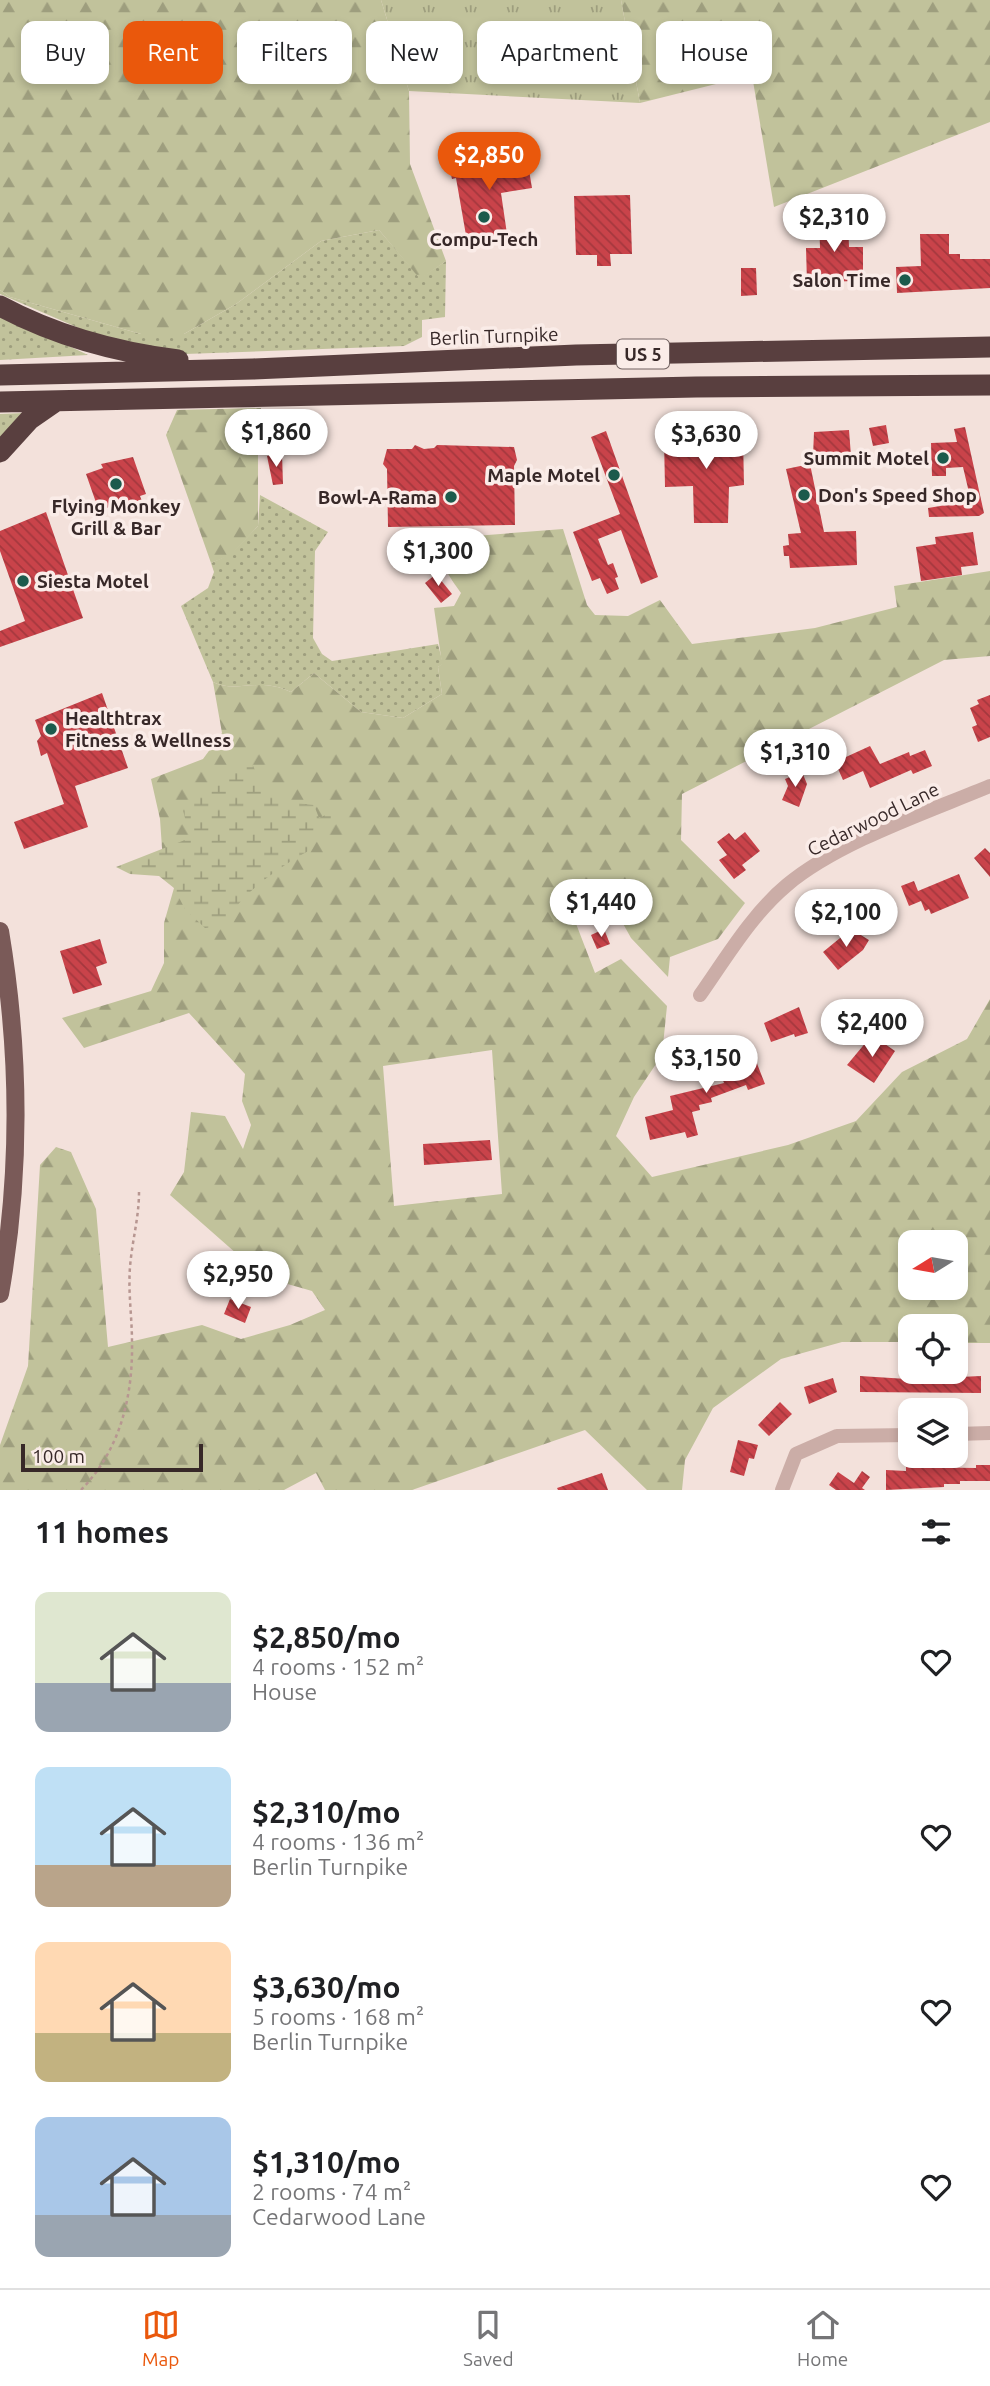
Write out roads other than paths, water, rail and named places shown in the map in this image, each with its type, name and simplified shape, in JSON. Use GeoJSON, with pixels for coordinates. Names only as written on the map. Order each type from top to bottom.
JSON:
{"type":"FeatureCollection","features":[{"type":"Feature","properties":{"kind":"highway"},"geometry":{"type":"LineString","coordinates":[[0,306],[56,332],[106,348],[253,369]]}},
{"type":"Feature","properties":{"kind":"highway","name":"Berlin Turnpike"},"geometry":{"type":"LineString","coordinates":[[0,374],[253,369],[563,356],[990,346]]}},
{"type":"Feature","properties":{"kind":"highway","name":"US 5"},"geometry":{"type":"LineString","coordinates":[[0,402],[696,387],[990,385]]}},
{"type":"Feature","properties":{"kind":"highway"},"geometry":{"type":"LineString","coordinates":[[0,452],[30,419],[57,401]]}},
{"type":"Feature","properties":{"kind":"main road"},"geometry":{"type":"LineString","coordinates":[[0,931],[11,1021],[15,1105],[12,1189],[0,1294]]}},
{"type":"Feature","properties":{"kind":"street","name":"Cedarwood Lane"},"geometry":{"type":"LineString","coordinates":[[700,995],[742,936],[787,885],[850,847],[990,786]]}},
{"type":"Feature","properties":{"kind":"street"},"geometry":{"type":"LineString","coordinates":[[968,1434],[990,1433]]}},
{"type":"Feature","properties":{"kind":"street"},"geometry":{"type":"LineString","coordinates":[[782,1490],[796,1454],[837,1436],[898,1435]]}},
{"type":"Feature","properties":{"kind":"place","name":"Compu-Tech"},"geometry":{"type":"Point","coordinates":[484,217]}},
{"type":"Feature","properties":{"kind":"place","name":"Salon Time"},"geometry":{"type":"Point","coordinates":[905,280]}},
{"type":"Feature","properties":{"kind":"place","name":"Summit Motel"},"geometry":{"type":"Point","coordinates":[943,458]}},
{"type":"Feature","properties":{"kind":"place","name":"Maple Motel"},"geometry":{"type":"Point","coordinates":[614,475]}},
{"type":"Feature","properties":{"kind":"place","name":"Flying Monkey Grill & Bar"},"geometry":{"type":"Point","coordinates":[116,484]}},
{"type":"Feature","properties":{"kind":"place","name":"Don's Speed Shop"},"geometry":{"type":"Point","coordinates":[804,495]}},
{"type":"Feature","properties":{"kind":"place","name":"Bowl-A-Rama"},"geometry":{"type":"Point","coordinates":[451,497]}},
{"type":"Feature","properties":{"kind":"place","name":"Siesta Motel"},"geometry":{"type":"Point","coordinates":[23,581]}},
{"type":"Feature","properties":{"kind":"place","name":"Healthtrax Fitness & Wellness"},"geometry":{"type":"Point","coordinates":[51,729]}}]}
